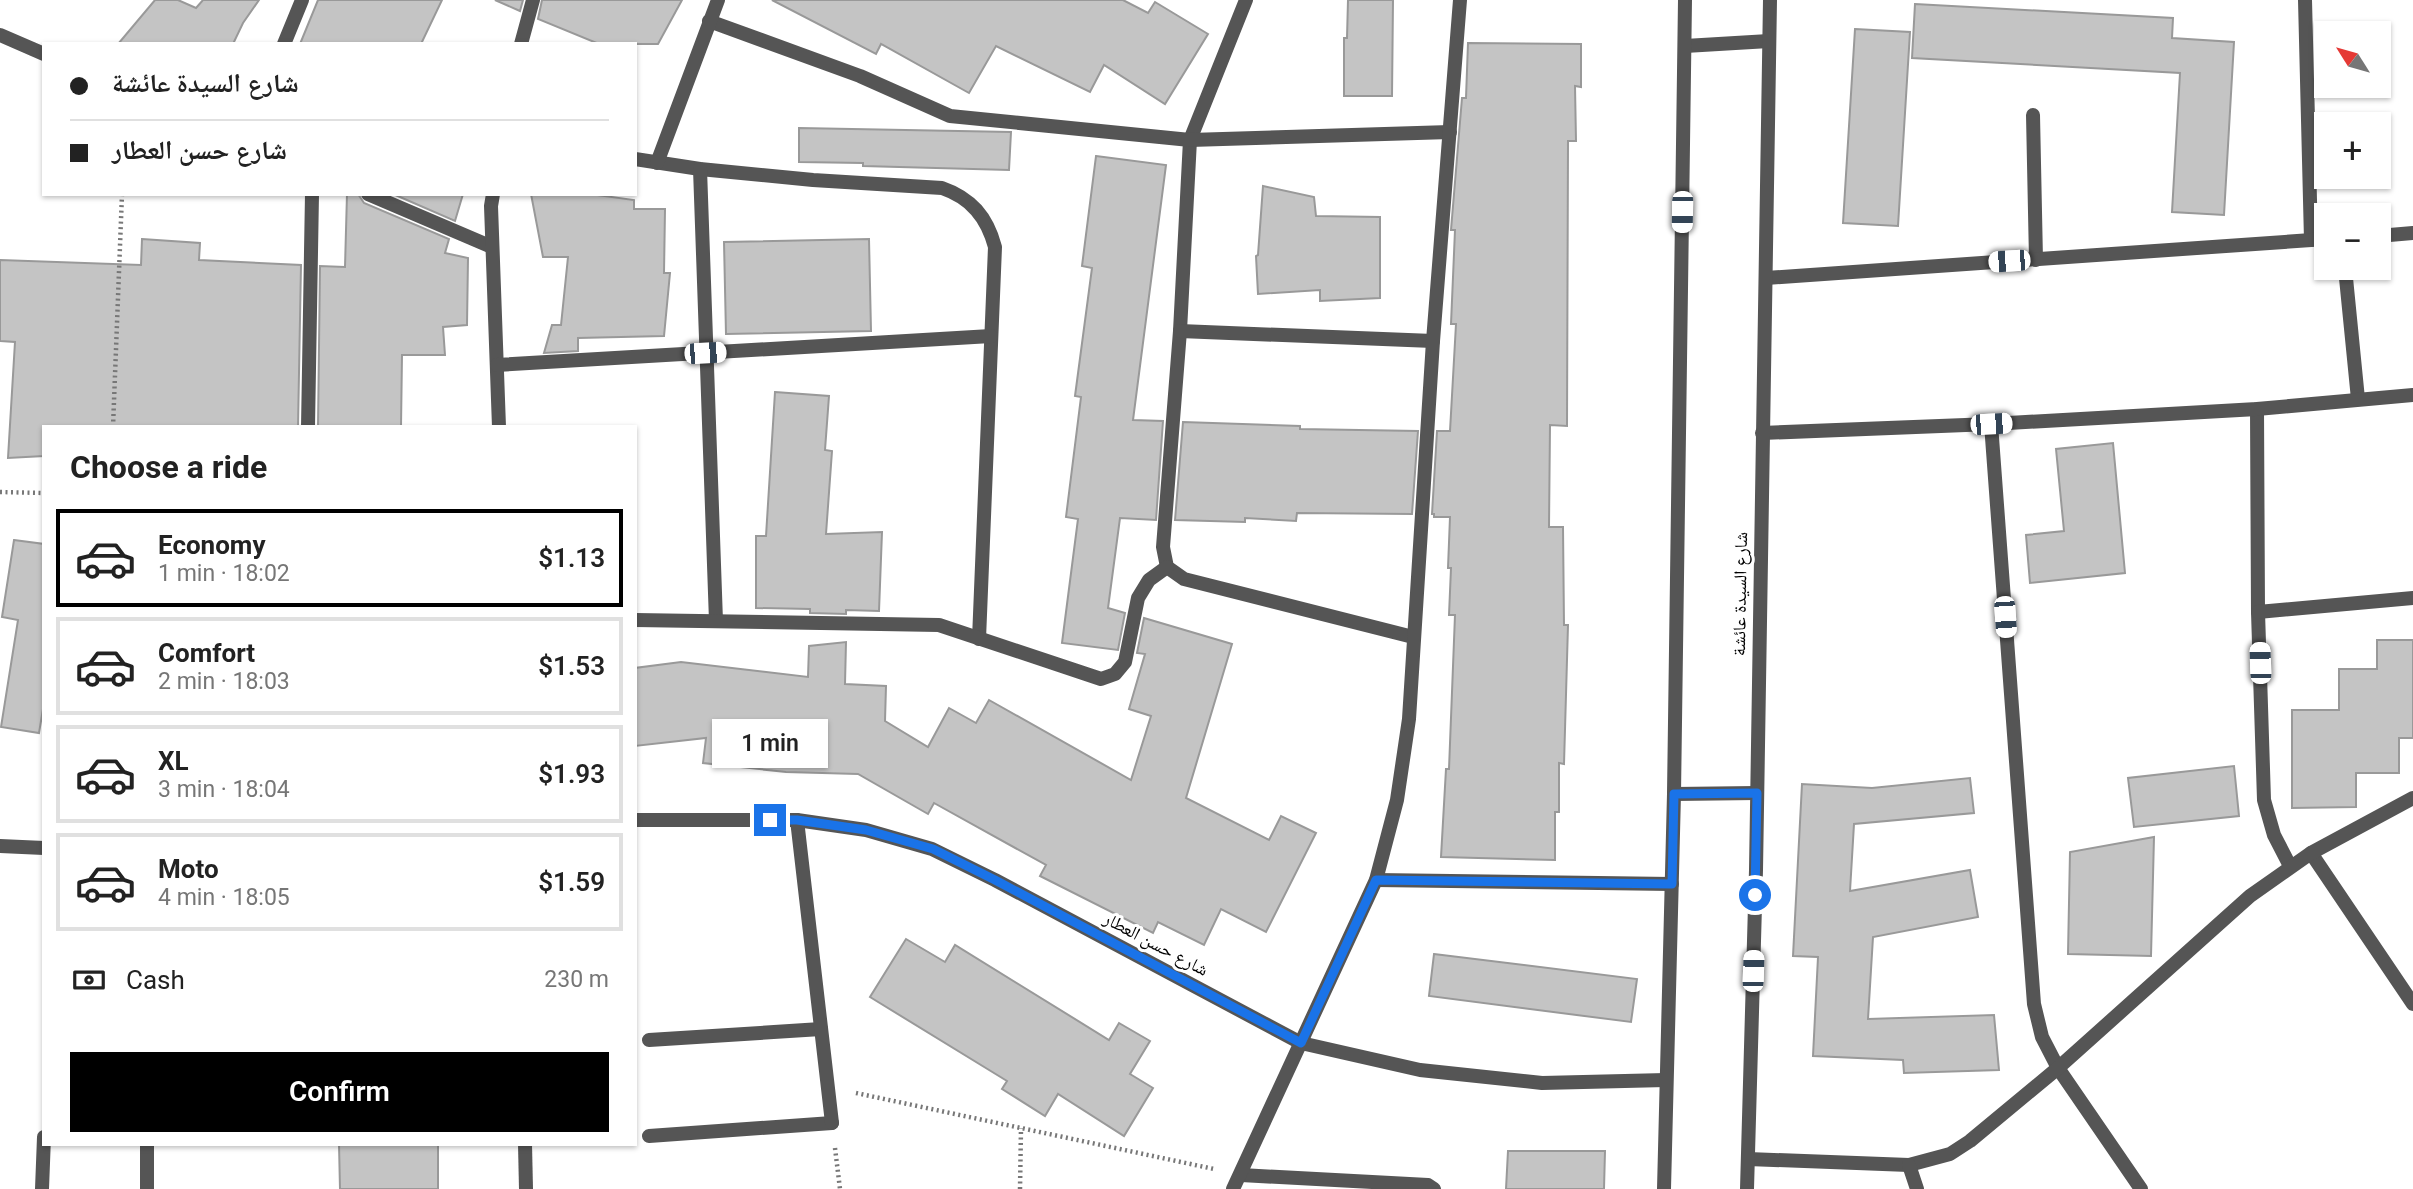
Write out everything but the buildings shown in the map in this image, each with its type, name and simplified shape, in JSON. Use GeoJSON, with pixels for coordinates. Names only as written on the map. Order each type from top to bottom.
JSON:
{"type":"FeatureCollection","features":[{"type":"Feature","properties":{"kind":"street"},"geometry":{"type":"LineString","coordinates":[[285,42],[302,0]]}},
{"type":"Feature","properties":{"kind":"street"},"geometry":{"type":"LineString","coordinates":[[522,42],[533,0]]}},
{"type":"Feature","properties":{"kind":"street"},"geometry":{"type":"LineString","coordinates":[[657,163],[718,0]]}},
{"type":"Feature","properties":{"kind":"street"},"geometry":{"type":"LineString","coordinates":[[1246,0],[1191,140],[1180,331],[1163,547],[1167,567],[1184,579],[1413,637]]}},
{"type":"Feature","properties":{"kind":"street"},"geometry":{"type":"LineString","coordinates":[[1233,1189],[1376,880],[1397,800],[1409,719],[1433,341],[1460,0]]}},
{"type":"Feature","properties":{"kind":"street"},"geometry":{"type":"LineString","coordinates":[[1664,1189],[1674,794],[1685,0]]}},
{"type":"Feature","properties":{"kind":"street","name":"شارع السيدة عائشة"},"geometry":{"type":"LineString","coordinates":[[1747,1189],[1757,793],[1770,0]]}},
{"type":"Feature","properties":{"kind":"street"},"geometry":{"type":"LineString","coordinates":[[2305,0],[2316,203]]}},
{"type":"Feature","properties":{"kind":"street"},"geometry":{"type":"LineString","coordinates":[[709,21],[860,76],[950,116],[1191,140],[1450,132]]}},
{"type":"Feature","properties":{"kind":"street"},"geometry":{"type":"LineString","coordinates":[[0,35],[42,53]]}},
{"type":"Feature","properties":{"kind":"street"},"geometry":{"type":"LineString","coordinates":[[1685,46],[1769,41]]}},
{"type":"Feature","properties":{"kind":"street"},"geometry":{"type":"LineString","coordinates":[[2033,115],[2036,260]]}},
{"type":"Feature","properties":{"kind":"street"},"geometry":{"type":"LineString","coordinates":[[637,159],[700,169],[813,180],[926,185],[957,193],[980,213],[990,229],[995,247],[979,639]]}},
{"type":"Feature","properties":{"kind":"street"},"geometry":{"type":"LineString","coordinates":[[700,169],[716,621]]}},
{"type":"Feature","properties":{"kind":"street"},"geometry":{"type":"LineString","coordinates":[[308,425],[312,196]]}},
{"type":"Feature","properties":{"kind":"street"},"geometry":{"type":"LineString","coordinates":[[373,196],[492,247]]}},
{"type":"Feature","properties":{"kind":"street"},"geometry":{"type":"LineString","coordinates":[[493,196],[499,425]]}},
{"type":"Feature","properties":{"kind":"street"},"geometry":{"type":"LineString","coordinates":[[2391,235],[2413,233]]}},
{"type":"Feature","properties":{"kind":"street"},"geometry":{"type":"LineString","coordinates":[[1766,278],[2314,240]]}},
{"type":"Feature","properties":{"kind":"street"},"geometry":{"type":"LineString","coordinates":[[2346,280],[2357,399]]}},
{"type":"Feature","properties":{"kind":"street"},"geometry":{"type":"LineString","coordinates":[[1180,331],[1433,341]]}},
{"type":"Feature","properties":{"kind":"street"},"geometry":{"type":"LineString","coordinates":[[496,365],[991,336]]}},
{"type":"Feature","properties":{"kind":"street"},"geometry":{"type":"LineString","coordinates":[[1762,433],[1991,424],[2257,409],[2413,395]]}},
{"type":"Feature","properties":{"kind":"street"},"geometry":{"type":"LineString","coordinates":[[2257,409],[2258,612],[2264,800],[2274,835],[2290,866]]}},
{"type":"Feature","properties":{"kind":"street"},"geometry":{"type":"LineString","coordinates":[[1991,424],[2034,1004],[2042,1037],[2057,1068],[2141,1189]]}},
{"type":"Feature","properties":{"kind":"street"},"geometry":{"type":"LineString","coordinates":[[637,620],[939,625],[1101,679],[1115,674],[1125,662],[1138,598],[1149,580],[1167,567]]}},
{"type":"Feature","properties":{"kind":"street"},"geometry":{"type":"LineString","coordinates":[[2258,612],[2413,598]]}},
{"type":"Feature","properties":{"kind":"street"},"geometry":{"type":"LineString","coordinates":[[1674,794],[1757,793]]}},
{"type":"Feature","properties":{"kind":"street"},"geometry":{"type":"LineString","coordinates":[[1748,1159],[1909,1165],[1950,1154],[1970,1141],[2057,1068],[2250,896],[2311,853],[2413,798]]}},
{"type":"Feature","properties":{"kind":"street","name":"شارع حسن العطار"},"geometry":{"type":"LineString","coordinates":[[637,820],[797,820],[866,830],[933,849],[1301,1043],[1420,1070],[1542,1083],[1666,1080]]}},
{"type":"Feature","properties":{"kind":"street"},"geometry":{"type":"LineString","coordinates":[[649,1136],[832,1123],[797,820]]}},
{"type":"Feature","properties":{"kind":"street"},"geometry":{"type":"LineString","coordinates":[[0,846],[42,848]]}},
{"type":"Feature","properties":{"kind":"street"},"geometry":{"type":"LineString","coordinates":[[2311,853],[2413,1003]]}},
{"type":"Feature","properties":{"kind":"street"},"geometry":{"type":"LineString","coordinates":[[1376,880],[1672,884]]}},
{"type":"Feature","properties":{"kind":"street"},"geometry":{"type":"LineString","coordinates":[[649,1040],[821,1029]]}},
{"type":"Feature","properties":{"kind":"street"},"geometry":{"type":"LineString","coordinates":[[42,1189],[44,1146]]}},
{"type":"Feature","properties":{"kind":"street"},"geometry":{"type":"LineString","coordinates":[[147,1146],[147,1189]]}},
{"type":"Feature","properties":{"kind":"street"},"geometry":{"type":"LineString","coordinates":[[525,1146],[526,1189]]}},
{"type":"Feature","properties":{"kind":"street"},"geometry":{"type":"LineString","coordinates":[[1909,1165],[1917,1189]]}},
{"type":"Feature","properties":{"kind":"street"},"geometry":{"type":"LineString","coordinates":[[1241,1175],[1428,1185],[1434,1189]]}},
{"type":"Feature","properties":{"kind":"path"},"geometry":{"type":"LineString","coordinates":[[113,425],[122,196]]}},
{"type":"Feature","properties":{"kind":"path"},"geometry":{"type":"LineString","coordinates":[[0,492],[42,493]]}},
{"type":"Feature","properties":{"kind":"path"},"geometry":{"type":"LineString","coordinates":[[828,1087],[1241,1175]]}},
{"type":"Feature","properties":{"kind":"path"},"geometry":{"type":"LineString","coordinates":[[832,1123],[840,1189]]}},
{"type":"Feature","properties":{"kind":"path"},"geometry":{"type":"LineString","coordinates":[[1020,1189],[1021,1128]]}},
{"type":"Feature","properties":{"kind":"route"},"geometry":{"type":"LineString","coordinates":[[770,820],[797,820],[866,830],[933,849],[1301,1043],[1376,880],[1672,884],[1674,794],[1757,793],[1755,895]]}}]}
